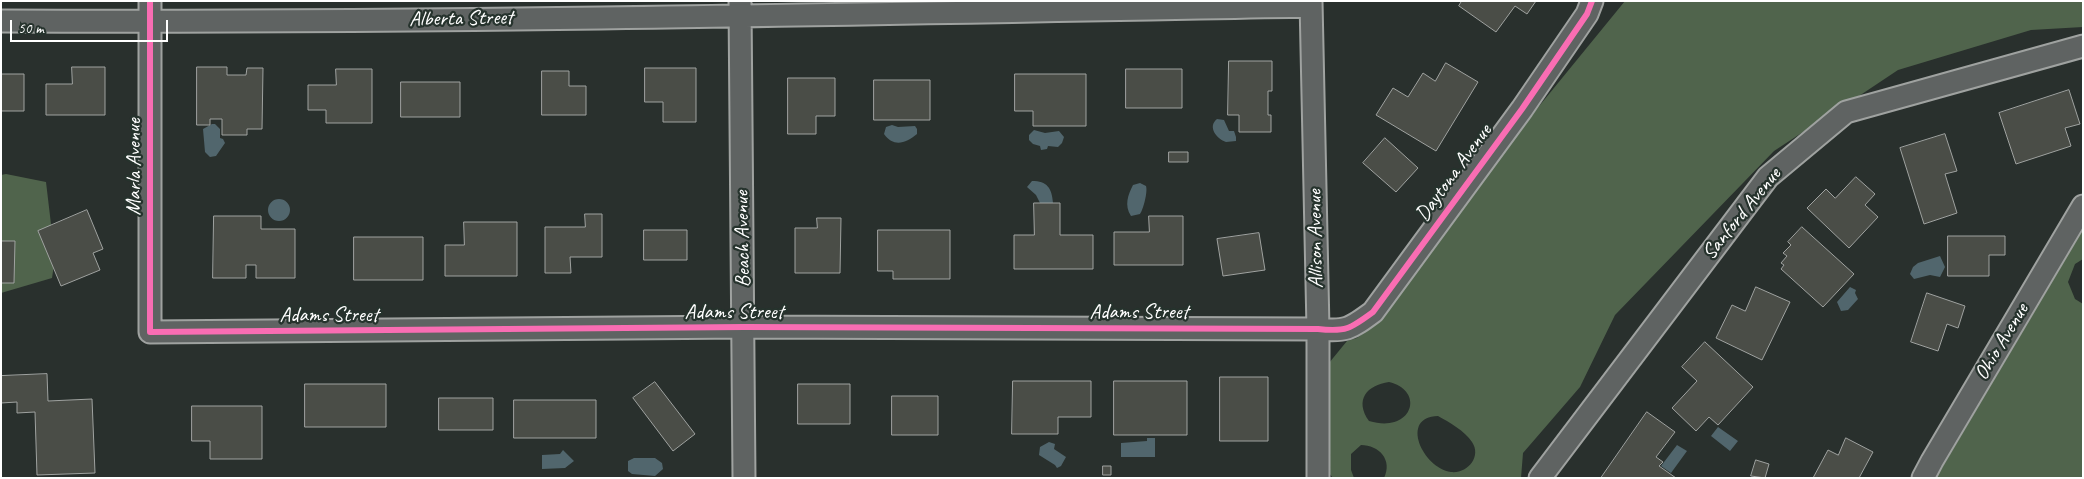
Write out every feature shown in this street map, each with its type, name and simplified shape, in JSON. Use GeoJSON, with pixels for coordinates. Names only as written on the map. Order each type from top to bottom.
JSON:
{"type":"FeatureCollection","features":[{"type":"Feature","properties":{"kind":"street","name":"Daytona Avenue"},"geometry":{"type":"LineString","coordinates":[[1318,329],[1336,331],[1351,328],[1373,312],[1522,109],[1586,14],[1592,1]]}},
{"type":"Feature","properties":{"kind":"street","name":"Allison Avenue"},"geometry":{"type":"LineString","coordinates":[[1311,3],[1318,329],[1318,478]]}},
{"type":"Feature","properties":{"kind":"street","name":"Alberta Street"},"geometry":{"type":"LineString","coordinates":[[1,21],[150,12],[740,9],[1311,3]]}},
{"type":"Feature","properties":{"kind":"street","name":"Beach Avenue"},"geometry":{"type":"LineString","coordinates":[[740,9],[744,478]]}},
{"type":"Feature","properties":{"kind":"street","name":"Marla Avenue"},"geometry":{"type":"LineString","coordinates":[[150,12],[150,332]]}},
{"type":"Feature","properties":{"kind":"street","name":"Sanford Avenue"},"geometry":{"type":"LineString","coordinates":[[1540,478],[1768,176],[1846,112],[2083,46]]}},
{"type":"Feature","properties":{"kind":"street","name":"Ohio Avenue"},"geometry":{"type":"LineString","coordinates":[[1923,478],[2083,206]]}},
{"type":"Feature","properties":{"kind":"street","name":"Adams Street"},"geometry":{"type":"LineString","coordinates":[[150,332],[744,327],[1318,329]]}},
{"type":"Feature","properties":{"kind":"green space"},"geometry":{"type":"Polygon","coordinates":[[[1625,1],[2083,1],[2083,27],[2031,30],[1898,70],[1859,96],[1840,102],[1806,130],[1774,151],[1615,315],[1580,387],[1523,453],[1521,478],[1384,478],[1387,465],[1383,455],[1373,448],[1361,445],[1351,454],[1351,470],[1354,478],[1333,478],[1329,473],[1329,363],[1347,341],[1357,338],[1381,320],[1527,121],[1625,1]],[[1389,382],[1374,386],[1365,395],[1363,406],[1369,421],[1395,422],[1404,417],[1409,410],[1408,394],[1401,387],[1389,382]],[[1438,416],[1426,419],[1420,425],[1418,433],[1419,443],[1424,453],[1432,462],[1451,472],[1457,472],[1467,467],[1474,459],[1475,448],[1465,434],[1438,416]]]}},
{"type":"Feature","properties":{"kind":"green space"},"geometry":{"type":"Polygon","coordinates":[[[6,174],[46,182],[55,258],[52,278],[1,293],[1,175],[6,174]]]}},
{"type":"Feature","properties":{"kind":"green space"},"geometry":{"type":"Polygon","coordinates":[[[2083,229],[2083,259],[2075,264],[2068,282],[2075,299],[2083,304],[2083,478],[1936,478],[2083,229]]]}},
{"type":"Feature","properties":{"kind":"water"},"geometry":{"type":"Polygon","coordinates":[[[1217,119],[1224,120],[1229,131],[1234,131],[1236,141],[1226,142],[1217,136],[1213,126],[1217,119]]]}},
{"type":"Feature","properties":{"kind":"water"},"geometry":{"type":"Polygon","coordinates":[[[215,124],[220,129],[220,138],[225,143],[216,156],[210,157],[205,152],[203,129],[215,124]]]}},
{"type":"Feature","properties":{"kind":"water"},"geometry":{"type":"Polygon","coordinates":[[[892,125],[898,127],[915,126],[917,134],[909,140],[896,143],[884,134],[886,127],[892,125]]]}},
{"type":"Feature","properties":{"kind":"water"},"geometry":{"type":"Polygon","coordinates":[[[1034,130],[1045,133],[1059,131],[1064,137],[1062,143],[1058,147],[1048,146],[1047,149],[1041,150],[1040,146],[1033,144],[1029,140],[1029,135],[1034,130]]]}},
{"type":"Feature","properties":{"kind":"water"},"geometry":{"type":"Polygon","coordinates":[[[1032,181],[1041,182],[1048,186],[1053,203],[1040,203],[1036,195],[1027,187],[1032,181]]]}},
{"type":"Feature","properties":{"kind":"water"},"geometry":{"type":"Polygon","coordinates":[[[1140,183],[1146,186],[1144,205],[1140,214],[1131,216],[1127,204],[1128,196],[1133,185],[1140,183]]]}},
{"type":"Feature","properties":{"kind":"water"},"geometry":{"type":"Polygon","coordinates":[[[275,199],[283,199],[290,206],[290,214],[283,221],[275,221],[268,214],[268,206],[275,199]]]}},
{"type":"Feature","properties":{"kind":"water"},"geometry":{"type":"Polygon","coordinates":[[[1940,256],[1945,267],[1940,277],[1930,275],[1914,279],[1910,274],[1913,267],[1918,263],[1940,256]]]}},
{"type":"Feature","properties":{"kind":"water"},"geometry":{"type":"Polygon","coordinates":[[[1850,287],[1856,290],[1855,293],[1858,299],[1848,310],[1841,311],[1837,302],[1850,287]]]}},
{"type":"Feature","properties":{"kind":"water"},"geometry":{"type":"Polygon","coordinates":[[[1718,427],[1738,441],[1730,451],[1711,436],[1718,427]]]}},
{"type":"Feature","properties":{"kind":"water"},"geometry":{"type":"Polygon","coordinates":[[[1147,438],[1155,438],[1155,457],[1121,457],[1121,443],[1147,441],[1147,438]]]}},
{"type":"Feature","properties":{"kind":"water"},"geometry":{"type":"Polygon","coordinates":[[[1049,442],[1055,444],[1054,449],[1066,457],[1061,466],[1057,468],[1039,455],[1040,447],[1049,442]]]}},
{"type":"Feature","properties":{"kind":"water"},"geometry":{"type":"Polygon","coordinates":[[[1677,445],[1687,451],[1671,473],[1661,466],[1677,445]]]}},
{"type":"Feature","properties":{"kind":"water"},"geometry":{"type":"Polygon","coordinates":[[[563,450],[574,461],[565,468],[542,469],[542,455],[560,454],[563,450]]]}},
{"type":"Feature","properties":{"kind":"water"},"geometry":{"type":"Polygon","coordinates":[[[634,458],[655,458],[662,463],[663,469],[655,476],[632,474],[628,471],[628,461],[634,458]]]}},
{"type":"Feature","properties":{"kind":"building"},"geometry":{"type":"Polygon","coordinates":[[[1462,1],[1536,1],[1527,14],[1515,6],[1496,32],[1459,6],[1462,1]]]}},
{"type":"Feature","properties":{"kind":"building"},"geometry":{"type":"Polygon","coordinates":[[[1229,61],[1272,61],[1272,91],[1268,91],[1268,115],[1271,115],[1271,132],[1239,132],[1239,115],[1228,115],[1229,61]]]}},
{"type":"Feature","properties":{"kind":"building"},"geometry":{"type":"Polygon","coordinates":[[[1446,63],[1478,82],[1436,151],[1376,115],[1393,88],[1408,97],[1423,73],[1435,81],[1446,63]]]}},
{"type":"Feature","properties":{"kind":"building"},"geometry":{"type":"Polygon","coordinates":[[[72,67],[105,67],[105,115],[46,115],[46,84],[72,84],[72,67]]]}},
{"type":"Feature","properties":{"kind":"building"},"geometry":{"type":"Polygon","coordinates":[[[197,67],[227,67],[227,75],[246,75],[247,68],[263,68],[262,129],[247,129],[247,135],[222,135],[222,119],[210,119],[210,125],[197,125],[197,67]]]}},
{"type":"Feature","properties":{"kind":"building"},"geometry":{"type":"Polygon","coordinates":[[[645,68],[696,68],[696,122],[663,122],[663,102],[645,102],[645,68]]]}},
{"type":"Feature","properties":{"kind":"building"},"geometry":{"type":"Polygon","coordinates":[[[336,69],[372,69],[372,123],[326,123],[326,110],[308,110],[308,85],[336,85],[336,69]]]}},
{"type":"Feature","properties":{"kind":"building"},"geometry":{"type":"Polygon","coordinates":[[[1126,69],[1182,69],[1182,108],[1126,108],[1126,69]]]}},
{"type":"Feature","properties":{"kind":"building"},"geometry":{"type":"Polygon","coordinates":[[[542,71],[569,71],[569,86],[586,86],[586,115],[542,115],[542,71]]]}},
{"type":"Feature","properties":{"kind":"building"},"geometry":{"type":"Polygon","coordinates":[[[1,74],[24,74],[24,111],[1,111],[1,74]]]}},
{"type":"Feature","properties":{"kind":"building"},"geometry":{"type":"Polygon","coordinates":[[[1015,74],[1086,74],[1086,126],[1033,126],[1033,111],[1015,111],[1015,74]]]}},
{"type":"Feature","properties":{"kind":"building"},"geometry":{"type":"Polygon","coordinates":[[[788,78],[835,78],[835,116],[816,116],[816,134],[788,134],[788,78]]]}},
{"type":"Feature","properties":{"kind":"building"},"geometry":{"type":"Polygon","coordinates":[[[874,80],[930,80],[930,120],[874,120],[874,80]]]}},
{"type":"Feature","properties":{"kind":"building"},"geometry":{"type":"Polygon","coordinates":[[[401,82],[460,82],[460,117],[401,117],[401,82]]]}},
{"type":"Feature","properties":{"kind":"building"},"geometry":{"type":"Polygon","coordinates":[[[2069,90],[2080,124],[2065,128],[2071,146],[2016,164],[1999,113],[2069,90]]]}},
{"type":"Feature","properties":{"kind":"building"},"geometry":{"type":"Polygon","coordinates":[[[1945,134],[1957,171],[1945,174],[1957,213],[1924,224],[1900,148],[1945,134]]]}},
{"type":"Feature","properties":{"kind":"building"},"geometry":{"type":"Polygon","coordinates":[[[1385,138],[1418,168],[1396,192],[1363,163],[1385,138]]]}},
{"type":"Feature","properties":{"kind":"building"},"geometry":{"type":"Polygon","coordinates":[[[1169,152],[1188,152],[1188,162],[1169,162],[1169,152]]]}},
{"type":"Feature","properties":{"kind":"building"},"geometry":{"type":"Polygon","coordinates":[[[1856,177],[1875,194],[1865,205],[1878,217],[1849,248],[1807,208],[1826,189],[1835,198],[1856,177]]]}},
{"type":"Feature","properties":{"kind":"building"},"geometry":{"type":"Polygon","coordinates":[[[1034,203],[1060,203],[1060,235],[1093,235],[1093,269],[1014,269],[1014,235],[1034,235],[1034,203]]]}},
{"type":"Feature","properties":{"kind":"building"},"geometry":{"type":"Polygon","coordinates":[[[87,210],[103,249],[93,253],[100,270],[61,286],[38,231],[87,210]]]}},
{"type":"Feature","properties":{"kind":"building"},"geometry":{"type":"Polygon","coordinates":[[[585,214],[602,214],[602,257],[570,257],[571,273],[545,273],[545,227],[585,227],[585,214]]]}},
{"type":"Feature","properties":{"kind":"building"},"geometry":{"type":"Polygon","coordinates":[[[214,216],[261,216],[261,229],[295,229],[295,278],[256,278],[256,265],[246,265],[246,278],[213,278],[214,216]]]}},
{"type":"Feature","properties":{"kind":"building"},"geometry":{"type":"Polygon","coordinates":[[[1149,216],[1183,216],[1183,265],[1114,265],[1114,232],[1149,232],[1149,216]]]}},
{"type":"Feature","properties":{"kind":"building"},"geometry":{"type":"Polygon","coordinates":[[[817,218],[841,218],[840,273],[795,273],[795,228],[817,228],[817,218]]]}},
{"type":"Feature","properties":{"kind":"building"},"geometry":{"type":"Polygon","coordinates":[[[464,222],[517,222],[517,276],[445,276],[445,245],[464,245],[464,222]]]}},
{"type":"Feature","properties":{"kind":"building"},"geometry":{"type":"Polygon","coordinates":[[[1802,227],[1854,274],[1823,307],[1781,269],[1784,265],[1781,263],[1787,256],[1783,253],[1791,245],[1788,242],[1802,227]]]}},
{"type":"Feature","properties":{"kind":"building"},"geometry":{"type":"Polygon","coordinates":[[[644,230],[687,230],[687,260],[644,260],[644,230]]]}},
{"type":"Feature","properties":{"kind":"building"},"geometry":{"type":"Polygon","coordinates":[[[878,230],[950,230],[950,279],[893,279],[893,271],[878,271],[878,230]]]}},
{"type":"Feature","properties":{"kind":"building"},"geometry":{"type":"Polygon","coordinates":[[[1259,233],[1265,270],[1223,276],[1217,239],[1259,233]]]}},
{"type":"Feature","properties":{"kind":"building"},"geometry":{"type":"Polygon","coordinates":[[[1948,236],[2005,236],[2005,255],[1989,255],[1989,276],[1948,276],[1948,236]]]}},
{"type":"Feature","properties":{"kind":"building"},"geometry":{"type":"Polygon","coordinates":[[[354,237],[423,237],[423,280],[354,280],[354,237]]]}},
{"type":"Feature","properties":{"kind":"building"},"geometry":{"type":"Polygon","coordinates":[[[1,241],[15,241],[14,283],[1,283],[1,241]]]}},
{"type":"Feature","properties":{"kind":"building"},"geometry":{"type":"Polygon","coordinates":[[[1756,287],[1790,302],[1762,360],[1716,338],[1732,305],[1745,311],[1756,287]]]}},
{"type":"Feature","properties":{"kind":"building"},"geometry":{"type":"Polygon","coordinates":[[[1927,293],[1965,306],[1958,328],[1947,324],[1938,351],[1911,342],[1927,293]]]}},
{"type":"Feature","properties":{"kind":"building"},"geometry":{"type":"Polygon","coordinates":[[[1705,342],[1753,387],[1718,425],[1709,417],[1696,431],[1672,408],[1697,381],[1682,367],[1705,342]]]}},
{"type":"Feature","properties":{"kind":"building"},"geometry":{"type":"Polygon","coordinates":[[[47,374],[48,401],[92,399],[95,473],[37,475],[35,412],[17,413],[17,402],[1,403],[1,376],[47,374]]]}},
{"type":"Feature","properties":{"kind":"building"},"geometry":{"type":"Polygon","coordinates":[[[1220,377],[1268,377],[1268,441],[1220,441],[1220,377]]]}},
{"type":"Feature","properties":{"kind":"building"},"geometry":{"type":"Polygon","coordinates":[[[1013,381],[1091,381],[1091,417],[1058,417],[1058,434],[1012,434],[1013,381]]]}},
{"type":"Feature","properties":{"kind":"building"},"geometry":{"type":"Polygon","coordinates":[[[1114,381],[1187,381],[1187,435],[1114,435],[1114,381]]]}},
{"type":"Feature","properties":{"kind":"building"},"geometry":{"type":"Polygon","coordinates":[[[655,382],[695,434],[673,451],[633,398],[655,382]]]}},
{"type":"Feature","properties":{"kind":"building"},"geometry":{"type":"Polygon","coordinates":[[[305,384],[386,384],[386,427],[305,427],[305,384]]]}},
{"type":"Feature","properties":{"kind":"building"},"geometry":{"type":"Polygon","coordinates":[[[798,384],[850,384],[850,424],[798,424],[798,384]]]}},
{"type":"Feature","properties":{"kind":"building"},"geometry":{"type":"Polygon","coordinates":[[[892,396],[938,396],[938,435],[892,435],[892,396]]]}},
{"type":"Feature","properties":{"kind":"building"},"geometry":{"type":"Polygon","coordinates":[[[439,398],[493,398],[493,430],[439,430],[439,398]]]}},
{"type":"Feature","properties":{"kind":"building"},"geometry":{"type":"Polygon","coordinates":[[[514,400],[596,400],[596,438],[514,438],[514,400]]]}},
{"type":"Feature","properties":{"kind":"building"},"geometry":{"type":"Polygon","coordinates":[[[192,406],[262,406],[262,459],[210,459],[210,441],[192,441],[192,406]]]}},
{"type":"Feature","properties":{"kind":"building"},"geometry":{"type":"Polygon","coordinates":[[[1647,412],[1675,432],[1656,457],[1663,462],[1659,466],[1676,478],[1601,478],[1647,412]]]}},
{"type":"Feature","properties":{"kind":"building"},"geometry":{"type":"Polygon","coordinates":[[[1846,438],[1873,452],[1859,478],[1813,478],[1828,450],[1838,455],[1846,438]]]}},
{"type":"Feature","properties":{"kind":"building"},"geometry":{"type":"Polygon","coordinates":[[[1756,460],[1769,464],[1765,478],[1751,476],[1756,460]]]}},
{"type":"Feature","properties":{"kind":"building"},"geometry":{"type":"Polygon","coordinates":[[[1103,466],[1111,466],[1111,475],[1103,475],[1103,466]]]}},
{"type":"Feature","properties":{"kind":"cycle path"},"geometry":{"type":"LineString","coordinates":[[150,1],[150,332],[744,327],[1335,330],[1347,328],[1373,312],[1522,109],[1587,14],[1592,1]]}}]}
